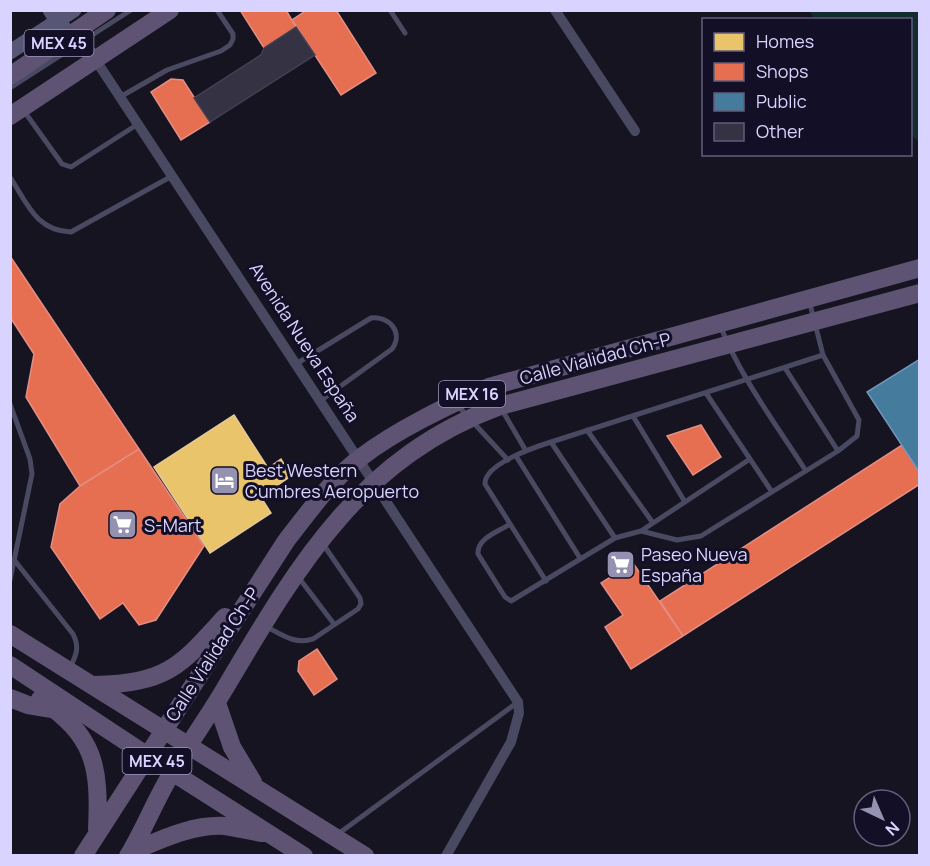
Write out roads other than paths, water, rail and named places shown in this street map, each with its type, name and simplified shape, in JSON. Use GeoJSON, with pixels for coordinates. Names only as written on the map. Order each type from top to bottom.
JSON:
{"type":"FeatureCollection","features":[{"type":"Feature","properties":{"kind":"main road","name":"MEX 45"},"geometry":{"type":"LineString","coordinates":[[10,76],[107,10]]}},
{"type":"Feature","properties":{"kind":"main road"},"geometry":{"type":"LineString","coordinates":[[16,112],[170,10]]}},
{"type":"Feature","properties":{"kind":"main road","name":"Calle Vialidad Ch-P"},"geometry":{"type":"LineString","coordinates":[[83,855],[286,541],[312,507],[358,459],[455,402],[489,387],[920,268]]}},
{"type":"Feature","properties":{"kind":"main road","name":"Calle Vialidad Ch-P"},"geometry":{"type":"LineString","coordinates":[[129,854],[172,772],[296,573],[320,541],[374,482],[421,445],[469,417],[500,406],[920,293]]}},
{"type":"Feature","properties":{"kind":"main road"},"geometry":{"type":"LineString","coordinates":[[94,685],[148,680],[182,662],[260,579]]}},
{"type":"Feature","properties":{"kind":"main road","name":"MEX 45"},"geometry":{"type":"LineString","coordinates":[[10,634],[365,855]]}},
{"type":"Feature","properties":{"kind":"main road","name":"MEX 45"},"geometry":{"type":"LineString","coordinates":[[10,665],[172,772],[304,855]]}},
{"type":"Feature","properties":{"kind":"main road"},"geometry":{"type":"LineString","coordinates":[[10,680],[56,710],[75,729],[90,753],[95,763],[97,831]]}},
{"type":"Feature","properties":{"kind":"main road"},"geometry":{"type":"LineString","coordinates":[[10,698],[28,705],[56,710]]}},
{"type":"Feature","properties":{"kind":"main road"},"geometry":{"type":"LineString","coordinates":[[217,703],[232,747],[256,786]]}},
{"type":"Feature","properties":{"kind":"main road"},"geometry":{"type":"LineString","coordinates":[[129,854],[186,830],[204,827],[224,826],[272,835]]}},
{"type":"Feature","properties":{"kind":"street"},"geometry":{"type":"LineString","coordinates":[[10,52],[54,16],[74,10]]}},
{"type":"Feature","properties":{"kind":"street"},"geometry":{"type":"LineString","coordinates":[[555,10],[635,131]]}},
{"type":"Feature","properties":{"kind":"street","name":"Avenida Nueva España"},"geometry":{"type":"LineString","coordinates":[[54,16],[95,59],[518,702]]}},
{"type":"Feature","properties":{"kind":"street"},"geometry":{"type":"LineString","coordinates":[[450,854],[511,742],[519,713],[518,702]]}},
{"type":"Feature","properties":{"kind":"lane"},"geometry":{"type":"LineString","coordinates":[[10,88],[131,10]]}},
{"type":"Feature","properties":{"kind":"lane"},"geometry":{"type":"LineString","coordinates":[[120,97],[167,70],[221,51],[230,45],[233,34],[218,10]]}},
{"type":"Feature","properties":{"kind":"lane"},"geometry":{"type":"LineString","coordinates":[[390,10],[405,33]]}},
{"type":"Feature","properties":{"kind":"lane"},"geometry":{"type":"LineString","coordinates":[[16,112],[67,167],[71,167],[138,124]]}},
{"type":"Feature","properties":{"kind":"lane"},"geometry":{"type":"LineString","coordinates":[[10,177],[36,219],[53,229],[71,232],[172,176]]}},
{"type":"Feature","properties":{"kind":"lane"},"geometry":{"type":"LineString","coordinates":[[642,531],[677,540],[701,536],[838,451],[857,436],[859,420],[823,355],[809,299]]}},
{"type":"Feature","properties":{"kind":"lane"},"geometry":{"type":"LineString","coordinates":[[296,364],[371,318],[378,317],[387,320],[394,327],[397,338],[393,349],[320,401]]}},
{"type":"Feature","properties":{"kind":"lane"},"geometry":{"type":"LineString","coordinates":[[720,324],[727,344],[748,380],[806,471]]}},
{"type":"Feature","properties":{"kind":"lane"},"geometry":{"type":"LineString","coordinates":[[546,581],[485,484],[489,471],[526,451],[551,442],[823,355]]}},
{"type":"Feature","properties":{"kind":"lane"},"geometry":{"type":"LineString","coordinates":[[785,368],[838,451]]}},
{"type":"Feature","properties":{"kind":"lane"},"geometry":{"type":"LineString","coordinates":[[489,387],[526,451]]}},
{"type":"Feature","properties":{"kind":"lane"},"geometry":{"type":"LineString","coordinates":[[706,393],[772,492]]}},
{"type":"Feature","properties":{"kind":"lane"},"geometry":{"type":"LineString","coordinates":[[455,402],[508,460]]}},
{"type":"Feature","properties":{"kind":"lane"},"geometry":{"type":"LineString","coordinates":[[10,404],[30,459],[32,474],[11,575]]}},
{"type":"Feature","properties":{"kind":"lane"},"geometry":{"type":"LineString","coordinates":[[633,416],[685,502]]}},
{"type":"Feature","properties":{"kind":"lane"},"geometry":{"type":"LineString","coordinates":[[587,430],[653,523]]}},
{"type":"Feature","properties":{"kind":"lane"},"geometry":{"type":"LineString","coordinates":[[551,442],[615,538]]}},
{"type":"Feature","properties":{"kind":"lane"},"geometry":{"type":"LineString","coordinates":[[516,456],[580,558]]}},
{"type":"Feature","properties":{"kind":"lane"},"geometry":{"type":"LineString","coordinates":[[510,524],[482,541],[478,554],[505,597],[514,601],[615,538],[642,531],[750,459]]}},
{"type":"Feature","properties":{"kind":"lane"},"geometry":{"type":"LineString","coordinates":[[263,625],[298,642],[313,639],[358,609],[361,604],[360,598],[320,541]]}},
{"type":"Feature","properties":{"kind":"lane"},"geometry":{"type":"LineString","coordinates":[[15,561],[74,634],[78,651],[69,670]]}},
{"type":"Feature","properties":{"kind":"lane"},"geometry":{"type":"LineString","coordinates":[[296,573],[334,624]]}},
{"type":"Feature","properties":{"kind":"lane"},"geometry":{"type":"LineString","coordinates":[[335,836],[518,702]]}},
{"type":"Feature","properties":{"kind":"place","name":"Best Western Cumbres Aeropuerto"},"geometry":{"type":"Point","coordinates":[224,480]}},
{"type":"Feature","properties":{"kind":"place","name":"S-Mart"},"geometry":{"type":"Point","coordinates":[123,525]}},
{"type":"Feature","properties":{"kind":"place","name":"Paseo Nueva España"},"geometry":{"type":"Point","coordinates":[620,564]}}]}
